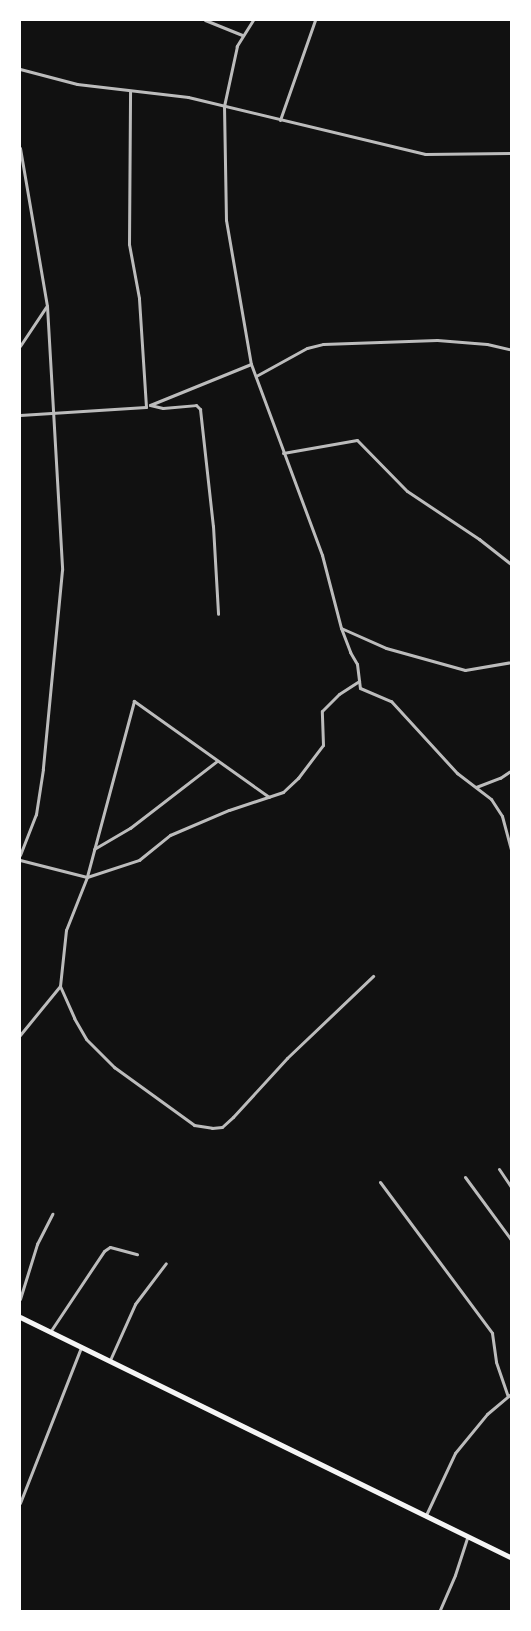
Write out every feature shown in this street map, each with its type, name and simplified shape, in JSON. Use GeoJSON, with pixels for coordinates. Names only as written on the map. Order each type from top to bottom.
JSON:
{"type":"FeatureCollection","features":[{"type":"Feature","properties":{"kind":"main road"},"geometry":{"type":"LineString","coordinates":[[20,1317],[512,1558]]}},
{"type":"Feature","properties":{"kind":"street"},"geometry":{"type":"LineString","coordinates":[[205,20],[242,35]]}},
{"type":"Feature","properties":{"kind":"street"},"geometry":{"type":"LineString","coordinates":[[253,20],[237,46],[224,106],[226,220],[251,364],[322,555],[341,628],[357,664],[364,692],[391,701],[457,773],[497,807],[508,834],[512,853]]}},
{"type":"Feature","properties":{"kind":"street"},"geometry":{"type":"LineString","coordinates":[[280,120],[315,20]]}},
{"type":"Feature","properties":{"kind":"street"},"geometry":{"type":"LineString","coordinates":[[20,69],[77,84],[188,97],[425,154],[512,153]]}},
{"type":"Feature","properties":{"kind":"street"},"geometry":{"type":"LineString","coordinates":[[130,91],[129,244],[139,298],[148,406]]}},
{"type":"Feature","properties":{"kind":"street"},"geometry":{"type":"LineString","coordinates":[[20,148],[47,306],[62,570],[58,627],[38,803],[20,858],[87,877],[139,860],[170,835],[230,810],[269,797],[290,786],[319,753],[325,738],[322,711],[329,702],[360,681]]}},
{"type":"Feature","properties":{"kind":"street"},"geometry":{"type":"LineString","coordinates":[[20,346],[47,306]]}},
{"type":"Feature","properties":{"kind":"street"},"geometry":{"type":"LineString","coordinates":[[256,376],[307,348],[323,344],[436,340],[487,344],[512,350]]}},
{"type":"Feature","properties":{"kind":"street"},"geometry":{"type":"LineString","coordinates":[[148,406],[251,364]]}},
{"type":"Feature","properties":{"kind":"street"},"geometry":{"type":"LineString","coordinates":[[20,415],[148,406],[163,408],[196,405],[200,409],[213,526],[218,614]]}},
{"type":"Feature","properties":{"kind":"street"},"geometry":{"type":"LineString","coordinates":[[283,453],[357,440],[407,491],[479,539],[512,565]]}},
{"type":"Feature","properties":{"kind":"street"},"geometry":{"type":"LineString","coordinates":[[341,628],[386,648],[465,670],[512,662]]}},
{"type":"Feature","properties":{"kind":"street"},"geometry":{"type":"LineString","coordinates":[[269,797],[134,701],[87,877],[66,930],[60,986],[86,1039],[114,1066],[194,1125],[222,1127],[287,1058],[373,976]]}},
{"type":"Feature","properties":{"kind":"street"},"geometry":{"type":"LineString","coordinates":[[94,849],[130,828],[218,761]]}},
{"type":"Feature","properties":{"kind":"street"},"geometry":{"type":"LineString","coordinates":[[475,787],[500,778],[512,770]]}},
{"type":"Feature","properties":{"kind":"street"},"geometry":{"type":"LineString","coordinates":[[20,1035],[60,986]]}},
{"type":"Feature","properties":{"kind":"street"},"geometry":{"type":"LineString","coordinates":[[499,1169],[512,1188]]}},
{"type":"Feature","properties":{"kind":"street"},"geometry":{"type":"LineString","coordinates":[[465,1177],[512,1241]]}},
{"type":"Feature","properties":{"kind":"street"},"geometry":{"type":"LineString","coordinates":[[380,1182],[492,1333],[496,1362],[510,1395],[480,1421],[455,1453],[426,1515]]}},
{"type":"Feature","properties":{"kind":"street"},"geometry":{"type":"LineString","coordinates":[[20,1299],[38,1244],[52,1214]]}},
{"type":"Feature","properties":{"kind":"street"},"geometry":{"type":"LineString","coordinates":[[50,1332],[104,1251],[110,1246],[137,1254]]}},
{"type":"Feature","properties":{"kind":"street"},"geometry":{"type":"LineString","coordinates":[[109,1361],[135,1304],[166,1263]]}},
{"type":"Feature","properties":{"kind":"street"},"geometry":{"type":"LineString","coordinates":[[20,1503],[81,1347]]}},
{"type":"Feature","properties":{"kind":"street"},"geometry":{"type":"LineString","coordinates":[[439,1611],[455,1575],[466,1537]]}}]}
